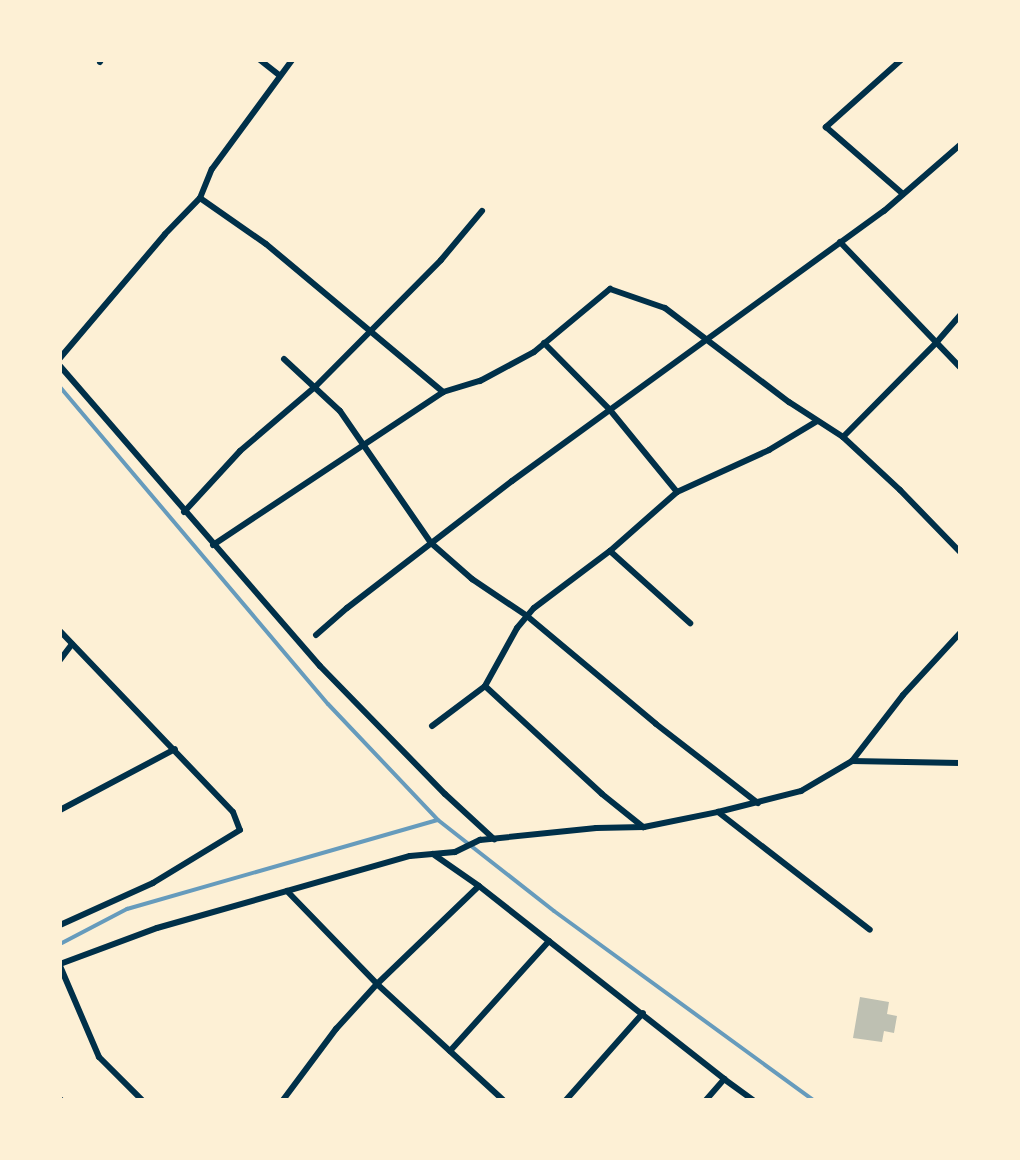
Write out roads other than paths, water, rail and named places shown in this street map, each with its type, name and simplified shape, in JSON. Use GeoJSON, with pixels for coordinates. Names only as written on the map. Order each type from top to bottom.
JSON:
{"type":"FeatureCollection","features":[{"type":"Feature","properties":{"kind":"street"},"geometry":{"type":"LineString","coordinates":[[260,60],[279,75]]}},
{"type":"Feature","properties":{"kind":"street"},"geometry":{"type":"LineString","coordinates":[[60,358],[165,234],[200,198],[212,169],[292,60]]}},
{"type":"Feature","properties":{"kind":"street"},"geometry":{"type":"LineString","coordinates":[[901,60],[826,127],[903,194]]}},
{"type":"Feature","properties":{"kind":"street"},"geometry":{"type":"LineString","coordinates":[[316,635],[431,543],[884,211],[960,144]]}},
{"type":"Feature","properties":{"kind":"street"},"geometry":{"type":"LineString","coordinates":[[200,198],[266,244],[443,392]]}},
{"type":"Feature","properties":{"kind":"street"},"geometry":{"type":"LineString","coordinates":[[184,512],[240,451],[316,386],[441,260],[482,210]]}},
{"type":"Feature","properties":{"kind":"street"},"geometry":{"type":"LineString","coordinates":[[840,242],[960,367]]}},
{"type":"Feature","properties":{"kind":"street"},"geometry":{"type":"LineString","coordinates":[[213,545],[443,392],[480,381],[534,352],[610,290],[665,308],[789,402],[843,437],[900,490],[960,552]]}},
{"type":"Feature","properties":{"kind":"street"},"geometry":{"type":"LineString","coordinates":[[843,437],[936,343],[960,315]]}},
{"type":"Feature","properties":{"kind":"street"},"geometry":{"type":"LineString","coordinates":[[544,343],[610,410],[677,492]]}},
{"type":"Feature","properties":{"kind":"street"},"geometry":{"type":"LineString","coordinates":[[284,359],[316,386],[340,411],[366,445],[431,543],[472,579],[527,616],[656,724],[758,803]]}},
{"type":"Feature","properties":{"kind":"street"},"geometry":{"type":"LineString","coordinates":[[60,366],[184,512],[320,666],[445,794],[494,839]]}},
{"type":"Feature","properties":{"kind":"street"},"geometry":{"type":"LineString","coordinates":[[432,726],[485,687],[527,616],[610,551],[677,492],[769,450],[817,421]]}},
{"type":"Feature","properties":{"kind":"street"},"geometry":{"type":"LineString","coordinates":[[610,551],[690,623]]}},
{"type":"Feature","properties":{"kind":"street"},"geometry":{"type":"LineString","coordinates":[[60,631],[175,749],[233,813],[240,830],[153,883],[60,925]]}},
{"type":"Feature","properties":{"kind":"street"},"geometry":{"type":"LineString","coordinates":[[142,1100],[99,1057],[60,965],[157,928],[410,856],[455,852],[480,840],[596,828],[644,827],[758,803],[801,791],[852,761],[903,695],[960,633]]}},
{"type":"Feature","properties":{"kind":"street"},"geometry":{"type":"LineString","coordinates":[[60,660],[72,644]]}},
{"type":"Feature","properties":{"kind":"street"},"geometry":{"type":"LineString","coordinates":[[485,687],[602,794],[644,827]]}},
{"type":"Feature","properties":{"kind":"street"},"geometry":{"type":"LineString","coordinates":[[60,810],[175,749]]}},
{"type":"Feature","properties":{"kind":"street"},"geometry":{"type":"LineString","coordinates":[[852,761],[960,763]]}},
{"type":"Feature","properties":{"kind":"street"},"geometry":{"type":"LineString","coordinates":[[718,812],[870,930]]}},
{"type":"Feature","properties":{"kind":"street"},"geometry":{"type":"LineString","coordinates":[[432,854],[478,886],[753,1100]]}},
{"type":"Feature","properties":{"kind":"street"},"geometry":{"type":"LineString","coordinates":[[283,1100],[336,1029],[376,984],[478,886]]}},
{"type":"Feature","properties":{"kind":"street"},"geometry":{"type":"LineString","coordinates":[[287,891],[376,984],[503,1100]]}},
{"type":"Feature","properties":{"kind":"street"},"geometry":{"type":"LineString","coordinates":[[450,1051],[549,941]]}},
{"type":"Feature","properties":{"kind":"street"},"geometry":{"type":"LineString","coordinates":[[566,1100],[643,1013]]}},
{"type":"Feature","properties":{"kind":"street"},"geometry":{"type":"LineString","coordinates":[[706,1100],[724,1079]]}},
{"type":"Feature","properties":{"kind":"waterway"},"geometry":{"type":"LineString","coordinates":[[60,387],[328,704],[438,820],[554,911],[813,1100]]}},
{"type":"Feature","properties":{"kind":"waterway"},"geometry":{"type":"LineString","coordinates":[[60,944],[127,909],[438,820]]}}]}
